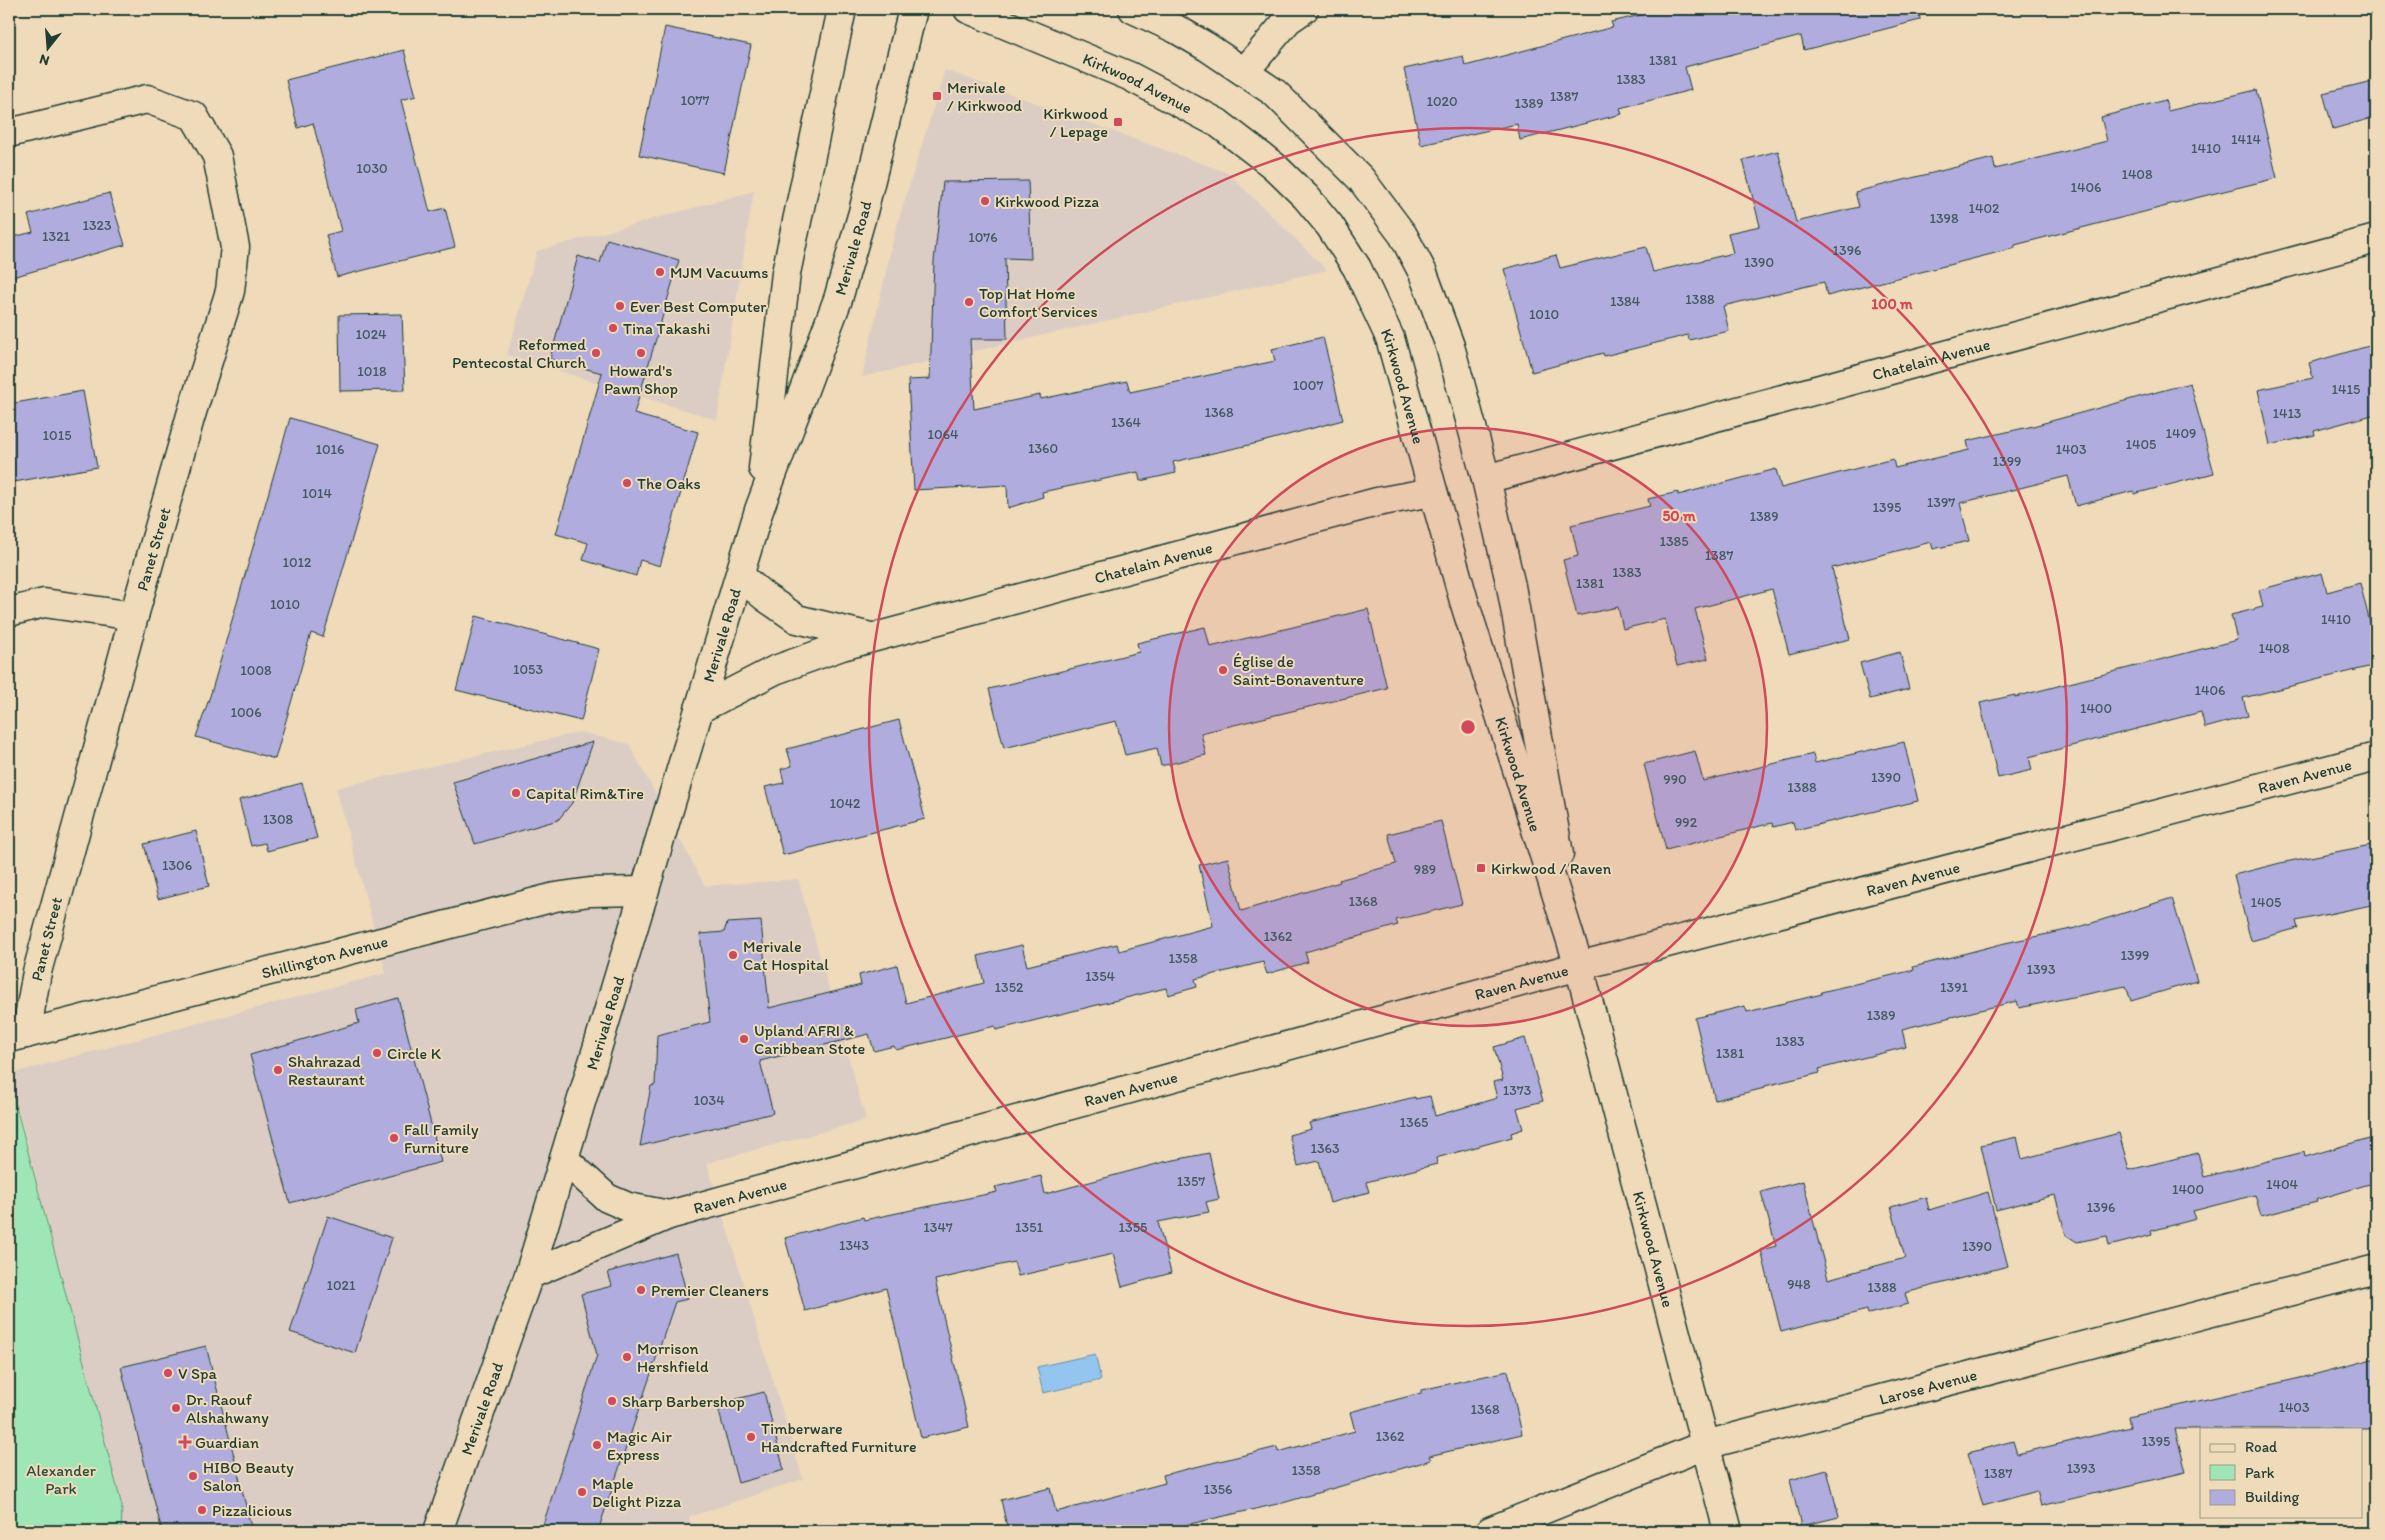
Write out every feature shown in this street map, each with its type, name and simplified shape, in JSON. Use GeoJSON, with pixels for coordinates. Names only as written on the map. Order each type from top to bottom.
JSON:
{"type":"FeatureCollection","features":[{"type":"Feature","properties":{"kind":"street","name":"Merivale Road"},"geometry":{"type":"LineString","coordinates":[[759,510],[786,273],[842,9]]}},
{"type":"Feature","properties":{"kind":"street","name":"Merivale Road"},"geometry":{"type":"LineString","coordinates":[[438,1531],[529,1274],[759,510],[838,299],[863,212],[913,9]]}},
{"type":"Feature","properties":{"kind":"street","name":"Kirkwood Avenue"},"geometry":{"type":"LineString","coordinates":[[968,9],[1129,76],[1218,123],[1249,146],[1306,197],[1330,226],[1357,268],[1390,338],[1464,601],[1579,966],[1728,1531]]}},
{"type":"Feature","properties":{"kind":"street","name":"Kirkwood Avenue"},"geometry":{"type":"LineString","coordinates":[[1132,9],[1176,29],[1245,71],[1275,93],[1361,179],[1404,235],[1423,273],[1450,346],[1486,478],[1511,586],[1579,966]]}},
{"type":"Feature","properties":{"kind":"street"},"geometry":{"type":"LineString","coordinates":[[1245,71],[1288,20],[1304,9]]}},
{"type":"Feature","properties":{"kind":"street","name":"Panet Street"},"geometry":{"type":"LineString","coordinates":[[9,133],[148,100],[194,116],[217,156],[235,246],[230,292],[191,415],[18,1036]]}},
{"type":"Feature","properties":{"kind":"street","name":"Chatelain Avenue"},"geometry":{"type":"LineString","coordinates":[[1486,478],[2376,239]]}},
{"type":"Feature","properties":{"kind":"street","name":"Chatelain Avenue"},"geometry":{"type":"LineString","coordinates":[[699,709],[775,670],[842,646],[1377,502],[1432,492]]}},
{"type":"Feature","properties":{"kind":"street","name":"Chatelain Avenue"},"geometry":{"type":"LineString","coordinates":[[740,576],[765,597],[797,619],[874,638]]}},
{"type":"Feature","properties":{"kind":"street"},"geometry":{"type":"LineString","coordinates":[[9,612],[44,604],[134,616]]}},
{"type":"Feature","properties":{"kind":"street","name":"Raven Avenue"},"geometry":{"type":"LineString","coordinates":[[529,1274],[669,1215],[1579,966],[2376,758]]}},
{"type":"Feature","properties":{"kind":"street","name":"Shillington Avenue"},"geometry":{"type":"LineString","coordinates":[[18,1036],[555,897],[590,892],[644,891]]}},
{"type":"Feature","properties":{"kind":"street","name":"Raven Avenue"},"geometry":{"type":"LineString","coordinates":[[564,1159],[607,1198],[628,1207],[669,1215]]}},
{"type":"Feature","properties":{"kind":"street","name":"Larose Avenue"},"geometry":{"type":"LineString","coordinates":[[1490,1531],[1705,1445],[2376,1269]]}},
{"type":"Feature","properties":{"kind":"shaded area"},"geometry":{"type":"Polygon","coordinates":[[[945,70],[1228,173],[1327,270],[862,377],[895,232],[945,70]]]}},
{"type":"Feature","properties":{"kind":"shaded area"},"geometry":{"type":"Polygon","coordinates":[[[754,191],[717,420],[507,355],[537,251],[754,191]]]}},
{"type":"Feature","properties":{"kind":"shaded area"},"geometry":{"type":"Polygon","coordinates":[[[580,732],[629,744],[705,886],[798,879],[866,1120],[707,1163],[803,1479],[689,1517],[693,1531],[121,1531],[122,1506],[9,1074],[386,973],[336,788],[580,732]]]}},
{"type":"Feature","properties":{"kind":"green space","name":"Alexander Park"},"geometry":{"type":"Polygon","coordinates":[[[13,1095],[122,1506],[121,1531],[9,1531],[9,1096],[13,1095]]]}},
{"type":"Feature","properties":{"kind":"water"},"geometry":{"type":"Polygon","coordinates":[[[1095,1354],[1101,1380],[1043,1393],[1037,1367],[1095,1354]]]}},
{"type":"Feature","properties":{"kind":"building"},"geometry":{"type":"Polygon","coordinates":[[[1666,9],[1919,9],[1920,20],[1804,50],[1801,36],[1685,67],[1691,90],[1620,108],[1622,114],[1520,140],[1517,124],[1421,145],[1404,69],[1463,56],[1465,66],[1613,27],[1611,22],[1666,9]]]}},
{"type":"Feature","properties":{"kind":"building"},"geometry":{"type":"Polygon","coordinates":[[[665,27],[751,45],[724,173],[639,155],[665,27]]]}},
{"type":"Feature","properties":{"kind":"building"},"geometry":{"type":"Polygon","coordinates":[[[404,50],[416,96],[401,100],[430,212],[445,208],[455,247],[337,277],[326,235],[341,231],[313,123],[298,128],[286,80],[404,50]]]}},
{"type":"Feature","properties":{"kind":"building"},"geometry":{"type":"Polygon","coordinates":[[[2376,80],[2376,117],[2333,129],[2323,93],[2376,80]]]}},
{"type":"Feature","properties":{"kind":"building"},"geometry":{"type":"Polygon","coordinates":[[[2256,90],[2277,178],[2167,205],[2015,245],[2015,248],[1827,296],[1824,282],[1723,306],[1729,331],[1689,340],[1688,335],[1604,356],[1603,353],[1532,372],[1504,269],[1556,255],[1560,268],[1646,247],[1653,272],[1733,253],[1728,233],[1760,226],[1743,160],[1778,151],[1796,222],[1859,207],[1855,192],[1993,158],[1995,169],[2107,141],[2101,117],[2165,100],[2168,111],[2256,90]]]}},
{"type":"Feature","properties":{"kind":"building"},"geometry":{"type":"Polygon","coordinates":[[[1028,181],[1031,259],[1005,258],[1007,339],[970,339],[974,409],[1040,395],[1041,399],[1127,381],[1130,392],[1275,361],[1272,349],[1323,337],[1343,420],[1258,443],[1173,462],[1176,473],[1140,481],[1138,472],[1042,492],[1043,497],[1008,508],[1007,485],[914,490],[908,380],[930,379],[934,261],[943,182],[1028,181]]]}},
{"type":"Feature","properties":{"kind":"building"},"geometry":{"type":"Polygon","coordinates":[[[109,193],[125,245],[9,278],[9,238],[33,232],[28,215],[109,193]]]}},
{"type":"Feature","properties":{"kind":"building"},"geometry":{"type":"Polygon","coordinates":[[[607,239],[679,260],[634,414],[698,432],[660,566],[640,560],[636,576],[583,560],[588,543],[556,534],[602,373],[550,359],[578,256],[600,263],[607,239]]]}},
{"type":"Feature","properties":{"kind":"building"},"geometry":{"type":"Polygon","coordinates":[[[402,314],[405,390],[340,391],[339,315],[402,314]]]}},
{"type":"Feature","properties":{"kind":"building"},"geometry":{"type":"Polygon","coordinates":[[[2376,344],[2376,414],[2314,431],[2315,435],[2270,445],[2258,390],[2313,378],[2309,363],[2376,344]]]}},
{"type":"Feature","properties":{"kind":"building"},"geometry":{"type":"Polygon","coordinates":[[[2190,383],[2214,473],[2134,494],[2133,491],[2076,506],[2068,476],[1960,503],[1969,541],[1933,549],[1931,542],[1832,568],[1850,639],[1789,654],[1772,589],[1695,609],[1708,659],[1677,666],[1665,619],[1623,629],[1618,607],[1577,616],[1563,560],[1578,556],[1571,525],[1650,506],[1648,499],[1678,492],[1678,495],[1776,469],[1781,488],[1893,459],[1895,468],[1969,450],[1967,441],[2033,426],[2190,383]]]}},
{"type":"Feature","properties":{"kind":"building"},"geometry":{"type":"Polygon","coordinates":[[[83,391],[97,467],[9,483],[9,404],[83,391]]]}},
{"type":"Feature","properties":{"kind":"building"},"geometry":{"type":"Polygon","coordinates":[[[290,418],[380,444],[323,637],[311,633],[275,759],[196,737],[212,690],[290,418]]]}},
{"type":"Feature","properties":{"kind":"building"},"geometry":{"type":"Polygon","coordinates":[[[2322,573],[2327,592],[2360,583],[2376,647],[2376,665],[2243,698],[2248,716],[2205,728],[2201,712],[2029,757],[2032,770],[1998,778],[1980,703],[2015,695],[2015,697],[2237,640],[2231,615],[2263,607],[2259,590],[2322,573]]]}},
{"type":"Feature","properties":{"kind":"building","name":"Église de Saint-Bonaventure"},"geometry":{"type":"Polygon","coordinates":[[[1368,609],[1387,688],[1201,733],[1206,755],[1161,766],[1157,748],[1125,755],[1116,721],[1004,748],[989,689],[1139,652],[1137,643],[1205,627],[1210,647],[1368,609]]]}},
{"type":"Feature","properties":{"kind":"building"},"geometry":{"type":"Polygon","coordinates":[[[476,616],[599,649],[581,721],[456,690],[476,616]]]}},
{"type":"Feature","properties":{"kind":"building"},"geometry":{"type":"Polygon","coordinates":[[[1900,652],[1909,689],[1870,699],[1860,663],[1900,652]]]}},
{"type":"Feature","properties":{"kind":"building"},"geometry":{"type":"Polygon","coordinates":[[[899,720],[925,819],[783,855],[765,787],[784,783],[781,769],[792,766],[787,749],[899,720]]]}},
{"type":"Feature","properties":{"kind":"building","name":"Capital Rim&Tire"},"geometry":{"type":"Polygon","coordinates":[[[593,742],[572,803],[558,820],[475,844],[453,782],[593,742]]]}},
{"type":"Feature","properties":{"kind":"building"},"geometry":{"type":"Polygon","coordinates":[[[1904,742],[1918,801],[1795,830],[1793,822],[1773,827],[1772,823],[1666,850],[1644,764],[1695,751],[1703,781],[1813,754],[1815,763],[1904,742]]]}},
{"type":"Feature","properties":{"kind":"building"},"geometry":{"type":"Polygon","coordinates":[[[302,783],[317,838],[267,851],[265,843],[251,846],[239,800],[302,783]]]}},
{"type":"Feature","properties":{"kind":"building"},"geometry":{"type":"Polygon","coordinates":[[[1441,821],[1462,904],[1396,920],[1398,925],[1305,952],[1308,962],[1267,974],[1263,962],[1195,979],[1197,987],[1168,995],[1166,988],[996,1030],[995,1026],[896,1050],[894,1046],[874,1051],[869,1034],[760,1061],[773,1113],[640,1146],[651,1086],[655,1085],[657,1035],[710,1022],[700,934],[724,932],[727,923],[761,921],[769,1008],[861,985],[859,975],[897,965],[906,1003],[984,983],[978,956],[1022,945],[1027,966],[1117,944],[1119,951],[1213,926],[1199,865],[1228,858],[1241,911],[1396,864],[1388,834],[1441,821]]]}},
{"type":"Feature","properties":{"kind":"building"},"geometry":{"type":"Polygon","coordinates":[[[196,831],[209,886],[158,899],[144,844],[196,831]]]}},
{"type":"Feature","properties":{"kind":"building"},"geometry":{"type":"Polygon","coordinates":[[[2376,844],[2376,904],[2296,921],[2298,928],[2251,941],[2234,875],[2280,863],[2376,844]]]}},
{"type":"Feature","properties":{"kind":"building"},"geometry":{"type":"Polygon","coordinates":[[[2172,898],[2197,981],[2131,1001],[2126,986],[2019,1008],[2017,1001],[1902,1029],[1906,1047],[1819,1069],[1820,1073],[1715,1100],[1695,1018],[1745,1006],[1747,1012],[1822,994],[1821,992],[1914,970],[1913,967],[2005,943],[2076,928],[2172,898]]]}},
{"type":"Feature","properties":{"kind":"building"},"geometry":{"type":"Polygon","coordinates":[[[398,998],[441,1162],[290,1203],[250,1055],[359,1023],[356,1010],[398,998]]]}},
{"type":"Feature","properties":{"kind":"building"},"geometry":{"type":"Polygon","coordinates":[[[1525,1038],[1543,1101],[1517,1108],[1523,1129],[1511,1133],[1512,1137],[1436,1158],[1437,1164],[1366,1182],[1369,1192],[1330,1203],[1319,1161],[1298,1166],[1289,1135],[1311,1129],[1309,1123],[1415,1097],[1415,1099],[1430,1096],[1435,1116],[1497,1098],[1493,1082],[1503,1080],[1494,1047],[1525,1038]]]}},
{"type":"Feature","properties":{"kind":"building"},"geometry":{"type":"Polygon","coordinates":[[[2119,1133],[2129,1170],[2198,1153],[2204,1177],[2304,1152],[2305,1157],[2376,1136],[2376,1182],[2316,1200],[2317,1202],[2261,1216],[2255,1195],[2193,1211],[2196,1219],[2151,1231],[2152,1235],[2109,1246],[2107,1236],[2077,1242],[2066,1235],[2055,1195],[1996,1210],[1981,1145],[2017,1137],[2022,1159],[2119,1133]]]}},
{"type":"Feature","properties":{"kind":"building"},"geometry":{"type":"Polygon","coordinates":[[[1209,1153],[1219,1199],[1206,1202],[1209,1212],[1158,1222],[1171,1273],[1122,1287],[1113,1254],[1018,1276],[1014,1262],[935,1280],[969,1427],[921,1438],[886,1288],[805,1311],[785,1238],[863,1217],[864,1220],[997,1192],[995,1187],[1041,1176],[1045,1194],[1164,1162],[1209,1153]]]}},
{"type":"Feature","properties":{"kind":"building"},"geometry":{"type":"Polygon","coordinates":[[[1803,1181],[1828,1279],[1905,1258],[1891,1207],[1926,1197],[1929,1210],[1988,1192],[2008,1266],[1905,1293],[1908,1304],[1868,1314],[1867,1310],[1781,1332],[1761,1250],[1776,1246],[1761,1192],[1803,1181]]]}},
{"type":"Feature","properties":{"kind":"building"},"geometry":{"type":"Polygon","coordinates":[[[328,1216],[392,1238],[355,1353],[290,1332],[328,1216]]]}},
{"type":"Feature","properties":{"kind":"building"},"geometry":{"type":"Polygon","coordinates":[[[676,1253],[688,1299],[675,1302],[598,1531],[541,1531],[597,1355],[581,1294],[612,1286],[608,1272],[676,1253]]]}},
{"type":"Feature","properties":{"kind":"building"},"geometry":{"type":"Polygon","coordinates":[[[206,1346],[252,1531],[162,1531],[146,1469],[121,1367],[206,1346]]]}},
{"type":"Feature","properties":{"kind":"building"},"geometry":{"type":"Polygon","coordinates":[[[2376,1358],[2376,1429],[2175,1429],[2186,1472],[2041,1506],[2037,1491],[1983,1506],[1968,1453],[2013,1441],[2017,1454],[2130,1427],[2128,1417],[2309,1376],[2376,1358]]]}},
{"type":"Feature","properties":{"kind":"building"},"geometry":{"type":"Polygon","coordinates":[[[1508,1371],[1522,1434],[1429,1456],[1431,1460],[1286,1502],[1159,1531],[1008,1531],[1001,1500],[1050,1488],[1056,1512],[1165,1483],[1163,1475],[1277,1447],[1278,1452],[1355,1431],[1350,1412],[1421,1393],[1421,1390],[1508,1371]]]}},
{"type":"Feature","properties":{"kind":"building","name":"Timberware Handcrafted Furniture"},"geometry":{"type":"Polygon","coordinates":[[[764,1392],[784,1470],[738,1483],[717,1404],[764,1392]]]}},
{"type":"Feature","properties":{"kind":"building"},"geometry":{"type":"Polygon","coordinates":[[[1827,1470],[1839,1517],[1801,1526],[1790,1480],[1827,1470]]]}},
{"type":"Feature","properties":{"kind":"place","name":"Merivale / Kirkwood"},"geometry":{"type":"Point","coordinates":[937,96]}},
{"type":"Feature","properties":{"kind":"place","name":"Kirkwood / Lepage"},"geometry":{"type":"Point","coordinates":[1118,122]}},
{"type":"Feature","properties":{"kind":"place","name":"Kirkwood Pizza"},"geometry":{"type":"Point","coordinates":[985,201]}},
{"type":"Feature","properties":{"kind":"place","name":"MJM Vacuums"},"geometry":{"type":"Point","coordinates":[660,272]}},
{"type":"Feature","properties":{"kind":"place","name":"Top Hat Home Comfort Services"},"geometry":{"type":"Point","coordinates":[969,302]}},
{"type":"Feature","properties":{"kind":"place","name":"Ever Best Computer"},"geometry":{"type":"Point","coordinates":[620,306]}},
{"type":"Feature","properties":{"kind":"place","name":"Tina Takashi"},"geometry":{"type":"Point","coordinates":[613,328]}},
{"type":"Feature","properties":{"kind":"place","name":"Reformed Pentecostal Church"},"geometry":{"type":"Point","coordinates":[596,353]}},
{"type":"Feature","properties":{"kind":"place","name":"Howard's Pawn Shop"},"geometry":{"type":"Point","coordinates":[641,353]}},
{"type":"Feature","properties":{"kind":"place","name":"The Oaks"},"geometry":{"type":"Point","coordinates":[627,483]}},
{"type":"Feature","properties":{"kind":"place","name":"Église de Saint-Bonaventure"},"geometry":{"type":"Point","coordinates":[1223,670]}},
{"type":"Feature","properties":{"kind":"place","name":"Capital Rim&Tire"},"geometry":{"type":"Point","coordinates":[516,793]}},
{"type":"Feature","properties":{"kind":"place","name":"Kirkwood / Raven"},"geometry":{"type":"Point","coordinates":[1481,868]}},
{"type":"Feature","properties":{"kind":"place","name":"Merivale Cat Hospital"},"geometry":{"type":"Point","coordinates":[733,955]}},
{"type":"Feature","properties":{"kind":"place","name":"Upland AFRI & Caribbean Stote"},"geometry":{"type":"Point","coordinates":[744,1039]}},
{"type":"Feature","properties":{"kind":"place","name":"Circle K"},"geometry":{"type":"Point","coordinates":[377,1053]}},
{"type":"Feature","properties":{"kind":"place","name":"Shahrazad Restaurant"},"geometry":{"type":"Point","coordinates":[278,1070]}},
{"type":"Feature","properties":{"kind":"place","name":"Fall Family Furniture"},"geometry":{"type":"Point","coordinates":[394,1138]}},
{"type":"Feature","properties":{"kind":"place","name":"Premier Cleaners"},"geometry":{"type":"Point","coordinates":[641,1290]}},
{"type":"Feature","properties":{"kind":"place","name":"Morrison Hershfield"},"geometry":{"type":"Point","coordinates":[627,1357]}},
{"type":"Feature","properties":{"kind":"place","name":"V Spa"},"geometry":{"type":"Point","coordinates":[168,1373]}},
{"type":"Feature","properties":{"kind":"place","name":"Sharp Barbershop"},"geometry":{"type":"Point","coordinates":[612,1401]}},
{"type":"Feature","properties":{"kind":"place","name":"Dr. Raouf Alshahwany"},"geometry":{"type":"Point","coordinates":[176,1408]}},
{"type":"Feature","properties":{"kind":"place","name":"Timberware Handcrafted Furniture"},"geometry":{"type":"Point","coordinates":[751,1437]}},
{"type":"Feature","properties":{"kind":"place","name":"Guardian"},"geometry":{"type":"Point","coordinates":[185,1442]}},
{"type":"Feature","properties":{"kind":"place","name":"Magic Air Express"},"geometry":{"type":"Point","coordinates":[597,1445]}},
{"type":"Feature","properties":{"kind":"place","name":"HIBO Beauty Salon"},"geometry":{"type":"Point","coordinates":[193,1476]}},
{"type":"Feature","properties":{"kind":"place","name":"Maple Delight Pizza"},"geometry":{"type":"Point","coordinates":[582,1492]}},
{"type":"Feature","properties":{"kind":"place","name":"Pizzalicious"},"geometry":{"type":"Point","coordinates":[202,1510]}}]}
